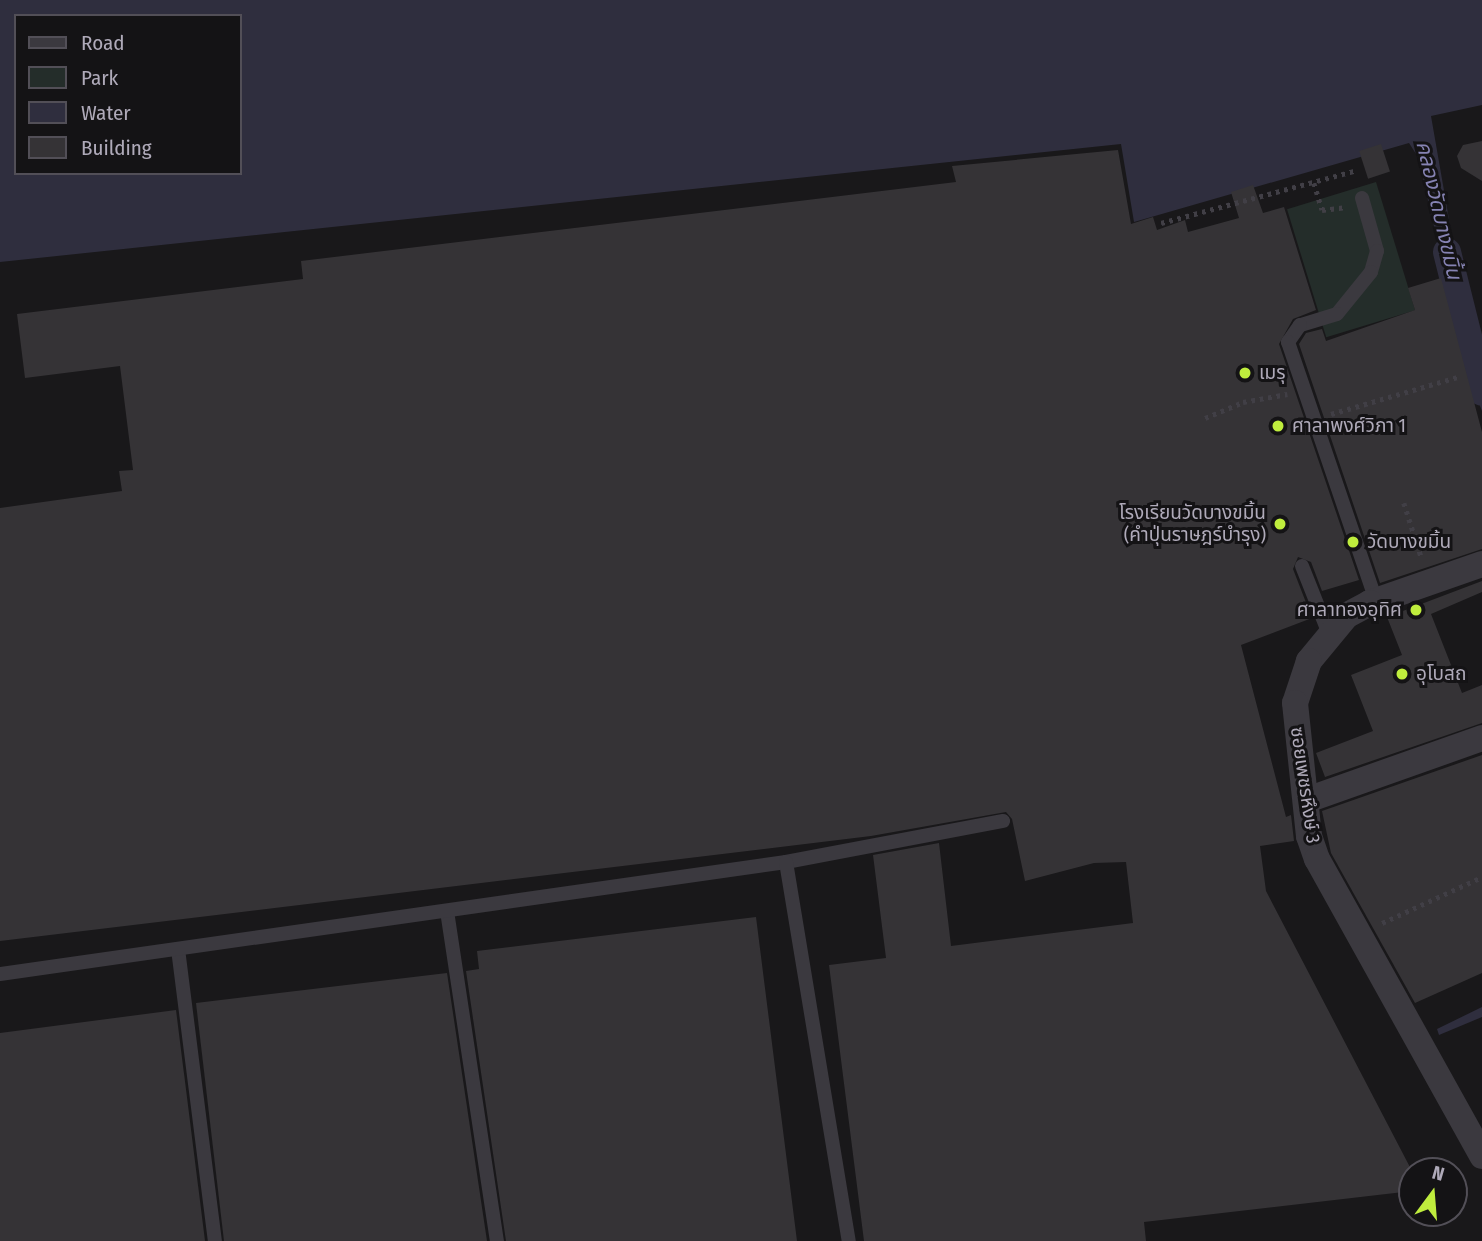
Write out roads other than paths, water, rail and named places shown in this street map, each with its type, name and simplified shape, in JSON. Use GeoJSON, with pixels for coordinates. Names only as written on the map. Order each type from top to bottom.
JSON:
{"type":"FeatureCollection","features":[{"type":"Feature","properties":{"kind":"street","name":"ซอยเพชรหึงษ์ 3"},"geometry":{"type":"LineString","coordinates":[[1482,564],[1376,601],[1347,615],[1308,661],[1295,703],[1313,848],[1356,935],[1482,1156]]}},
{"type":"Feature","properties":{"kind":"street"},"geometry":{"type":"LineString","coordinates":[[1307,800],[1482,738]]}},
{"type":"Feature","properties":{"kind":"lane"},"geometry":{"type":"LineString","coordinates":[[1363,201],[1377,251],[1371,272],[1337,314],[1291,332],[1288,342],[1376,601]]}},
{"type":"Feature","properties":{"kind":"lane"},"geometry":{"type":"LineString","coordinates":[[1302,566],[1329,634]]}},
{"type":"Feature","properties":{"kind":"lane"},"geometry":{"type":"LineString","coordinates":[[0,974],[786,862],[1003,821]]}},
{"type":"Feature","properties":{"kind":"lane"},"geometry":{"type":"LineString","coordinates":[[786,862],[849,1241]]}},
{"type":"Feature","properties":{"kind":"lane"},"geometry":{"type":"LineString","coordinates":[[447,911],[497,1241]]}},
{"type":"Feature","properties":{"kind":"lane"},"geometry":{"type":"LineString","coordinates":[[178,949],[215,1241]]}},
{"type":"Feature","properties":{"kind":"water"},"geometry":{"type":"Polygon","coordinates":[[[0,0],[1482,0],[1482,105],[1431,116],[1461,288],[1449,291],[1418,157],[1409,143],[1134,222],[1121,144],[0,262],[0,0]]]}},
{"type":"Feature","properties":{"kind":"water"},"geometry":{"type":"Polygon","coordinates":[[[1467,372],[1482,373],[1482,411],[1467,372]]]}},
{"type":"Feature","properties":{"kind":"water"},"geometry":{"type":"Polygon","coordinates":[[[1482,1007],[1482,1017],[1439,1035],[1437,1029],[1482,1007]]]}},
{"type":"Feature","properties":{"kind":"waterway","name":"คลองวัดบางขมิ้น"},"geometry":{"type":"LineString","coordinates":[[1447,252],[1482,392]]}},
{"type":"Feature","properties":{"kind":"place","name":"เมรุ"},"geometry":{"type":"Point","coordinates":[1245,373]}},
{"type":"Feature","properties":{"kind":"place","name":"ศาลาพงศ์วิภา 1"},"geometry":{"type":"Point","coordinates":[1278,426]}},
{"type":"Feature","properties":{"kind":"place","name":"โรงเรียนวัดบางขมิ้น (คำปุ่นราษฎร์บำรุง)"},"geometry":{"type":"Point","coordinates":[1280,524]}},
{"type":"Feature","properties":{"kind":"place","name":"วัดบางขมิ้น"},"geometry":{"type":"Point","coordinates":[1353,542]}},
{"type":"Feature","properties":{"kind":"place","name":"ศาลาทองอุทิศ"},"geometry":{"type":"Point","coordinates":[1416,610]}},
{"type":"Feature","properties":{"kind":"place","name":"อุโบสถ"},"geometry":{"type":"Point","coordinates":[1402,674]}}]}
